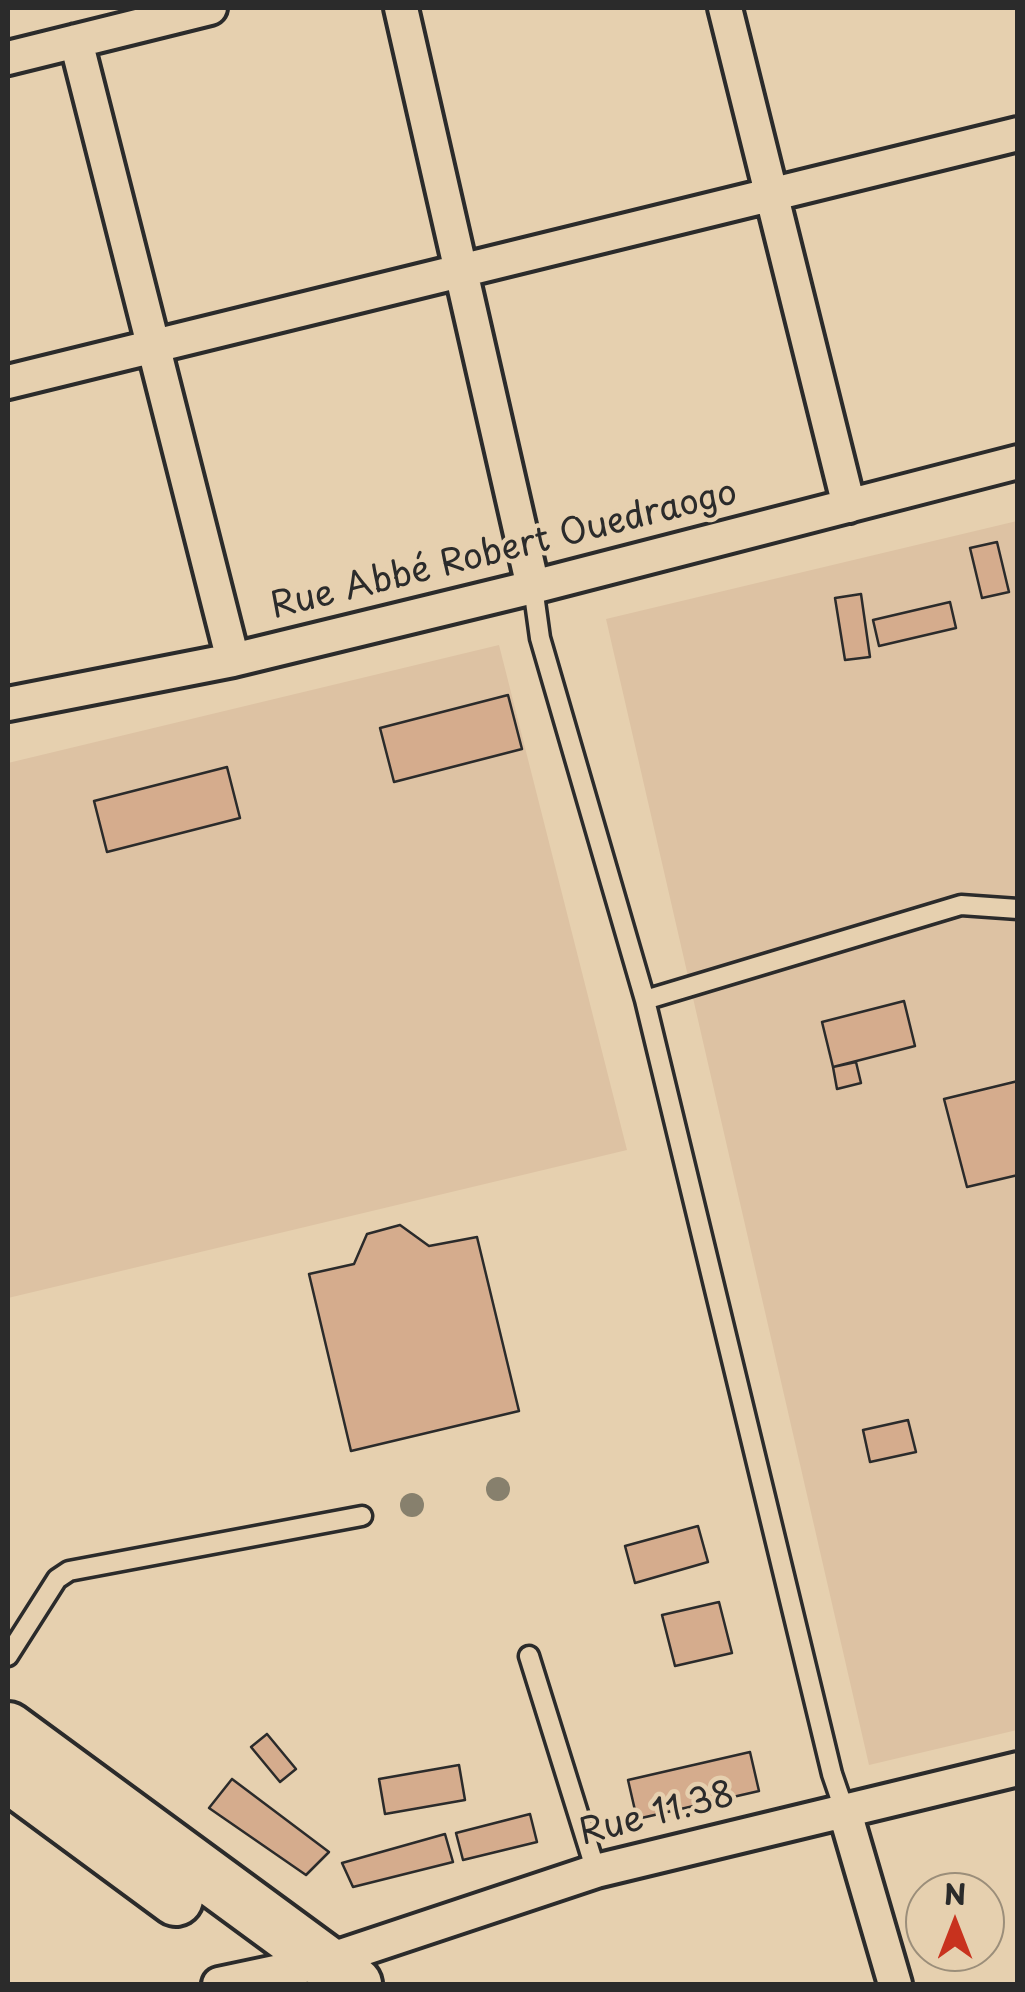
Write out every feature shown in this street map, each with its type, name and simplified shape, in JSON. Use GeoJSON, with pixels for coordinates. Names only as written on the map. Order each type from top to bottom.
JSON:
{"type":"FeatureCollection","features":[{"type":"Feature","properties":{"kind":"main road"},"geometry":{"type":"LineString","coordinates":[[8,1729],[312,1976]]}},
{"type":"Feature","properties":{"kind":"main road"},"geometry":{"type":"LineString","coordinates":[[8,1775],[312,1976]]}},
{"type":"Feature","properties":{"kind":"street"},"geometry":{"type":"LineString","coordinates":[[8,58],[210,8]]}},
{"type":"Feature","properties":{"kind":"street"},"geometry":{"type":"LineString","coordinates":[[401,8],[533,587]]}},
{"type":"Feature","properties":{"kind":"street"},"geometry":{"type":"LineString","coordinates":[[725,8],[849,506]]}},
{"type":"Feature","properties":{"kind":"street"},"geometry":{"type":"LineString","coordinates":[[76,41],[232,660]]}},
{"type":"Feature","properties":{"kind":"street"},"geometry":{"type":"LineString","coordinates":[[8,382],[1018,134]]}},
{"type":"Feature","properties":{"kind":"street","name":"Rue Abbé Robert Ouedraogo"},"geometry":{"type":"LineString","coordinates":[[8,704],[232,660],[1018,462]]}},
{"type":"Feature","properties":{"kind":"street","name":"Rue 11.38"},"geometry":{"type":"LineString","coordinates":[[219,1984],[312,1976],[596,1871],[1018,1769]]}},
{"type":"Feature","properties":{"kind":"street"},"geometry":{"type":"LineString","coordinates":[[844,1809],[896,1984]]}},
{"type":"Feature","properties":{"kind":"lane"},"geometry":{"type":"LineString","coordinates":[[533,587],[540,638],[645,1000],[832,1774],[844,1809]]}},
{"type":"Feature","properties":{"kind":"lane"},"geometry":{"type":"LineString","coordinates":[[645,1000],[962,905],[1018,908]]}},
{"type":"Feature","properties":{"kind":"lane"},"geometry":{"type":"LineString","coordinates":[[8,1656],[58,1579],[69,1571],[362,1516]]}},
{"type":"Feature","properties":{"kind":"lane"},"geometry":{"type":"LineString","coordinates":[[529,1656],[596,1871]]}},
{"type":"Feature","properties":{"kind":"shaded area"},"geometry":{"type":"Polygon","coordinates":[[[1017,521],[1017,1730],[869,1765],[606,619],[1017,521]]]}},
{"type":"Feature","properties":{"kind":"shaded area"},"geometry":{"type":"Polygon","coordinates":[[[499,645],[627,1150],[8,1298],[8,763],[499,645]]]}},
{"type":"Feature","properties":{"kind":"building"},"geometry":{"type":"Polygon","coordinates":[[[997,542],[1009,592],[982,598],[970,548],[997,542]]]}},
{"type":"Feature","properties":{"kind":"building"},"geometry":{"type":"Polygon","coordinates":[[[861,594],[870,657],[845,660],[835,598],[861,594]]]}},
{"type":"Feature","properties":{"kind":"building"},"geometry":{"type":"Polygon","coordinates":[[[950,602],[956,628],[879,646],[873,620],[950,602]]]}},
{"type":"Feature","properties":{"kind":"building"},"geometry":{"type":"Polygon","coordinates":[[[508,695],[522,749],[394,782],[380,728],[508,695]]]}},
{"type":"Feature","properties":{"kind":"building"},"geometry":{"type":"Polygon","coordinates":[[[227,767],[240,818],[107,852],[94,801],[227,767]]]}},
{"type":"Feature","properties":{"kind":"building"},"geometry":{"type":"Polygon","coordinates":[[[904,1001],[915,1046],[833,1067],[822,1022],[904,1001]]]}},
{"type":"Feature","properties":{"kind":"building"},"geometry":{"type":"Polygon","coordinates":[[[856,1062],[861,1083],[837,1089],[833,1067],[856,1062]]]}},
{"type":"Feature","properties":{"kind":"building"},"geometry":{"type":"Polygon","coordinates":[[[1018,1081],[1018,1175],[967,1187],[944,1099],[1018,1081]]]}},
{"type":"Feature","properties":{"kind":"building"},"geometry":{"type":"Polygon","coordinates":[[[400,1225],[429,1246],[477,1237],[519,1411],[351,1451],[309,1274],[354,1264],[367,1234],[400,1225]]]}},
{"type":"Feature","properties":{"kind":"building"},"geometry":{"type":"Polygon","coordinates":[[[908,1420],[916,1452],[870,1462],[863,1430],[908,1420]]]}},
{"type":"Feature","properties":{"kind":"building"},"geometry":{"type":"Polygon","coordinates":[[[698,1526],[708,1562],[635,1583],[625,1546],[698,1526]]]}},
{"type":"Feature","properties":{"kind":"building"},"geometry":{"type":"Polygon","coordinates":[[[719,1602],[732,1653],[675,1666],[662,1615],[719,1602]]]}},
{"type":"Feature","properties":{"kind":"building"},"geometry":{"type":"Polygon","coordinates":[[[267,1734],[296,1769],[280,1782],[251,1747],[267,1734]]]}},
{"type":"Feature","properties":{"kind":"building"},"geometry":{"type":"Polygon","coordinates":[[[750,1752],[759,1791],[637,1819],[628,1780],[750,1752]]]}},
{"type":"Feature","properties":{"kind":"building"},"geometry":{"type":"Polygon","coordinates":[[[459,1765],[465,1800],[385,1814],[379,1779],[459,1765]]]}},
{"type":"Feature","properties":{"kind":"building"},"geometry":{"type":"Polygon","coordinates":[[[232,1779],[329,1852],[306,1875],[209,1808],[232,1779]]]}},
{"type":"Feature","properties":{"kind":"building"},"geometry":{"type":"Polygon","coordinates":[[[530,1814],[537,1842],[463,1860],[456,1833],[530,1814]]]}},
{"type":"Feature","properties":{"kind":"building"},"geometry":{"type":"Polygon","coordinates":[[[445,1834],[453,1862],[353,1887],[342,1863],[445,1834]]]}}]}
